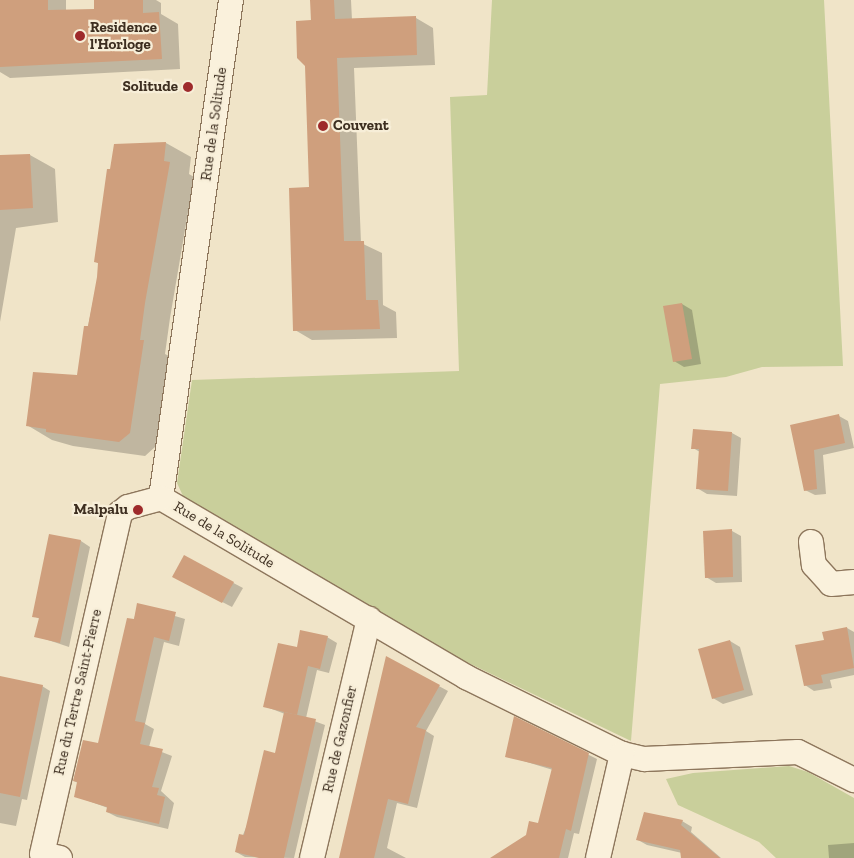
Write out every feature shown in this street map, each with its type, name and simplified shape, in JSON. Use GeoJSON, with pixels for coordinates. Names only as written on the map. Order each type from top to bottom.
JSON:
{"type":"FeatureCollection","features":[{"type":"Feature","properties":{"kind":"street","name":"Rue de la Solitude"},"geometry":{"type":"LineString","coordinates":[[232,0],[162,498],[466,677],[622,754],[644,759],[798,752],[854,780]]}},
{"type":"Feature","properties":{"kind":"street","name":"Rue du Tertre Saint-Pierre"},"geometry":{"type":"LineString","coordinates":[[60,858],[42,854],[120,513],[128,507],[162,498]]}},
{"type":"Feature","properties":{"kind":"street"},"geometry":{"type":"LineString","coordinates":[[811,542],[814,565],[831,584],[854,582]]}},
{"type":"Feature","properties":{"kind":"street","name":"Rue de Gazonfier"},"geometry":{"type":"LineString","coordinates":[[312,858],[369,619]]}},
{"type":"Feature","properties":{"kind":"street"},"geometry":{"type":"LineString","coordinates":[[598,858],[622,754]]}},
{"type":"Feature","properties":{"kind":"green space"},"geometry":{"type":"Polygon","coordinates":[[[492,0],[824,0],[843,366],[762,367],[726,377],[660,384],[631,741],[454,656],[183,496],[177,483],[192,380],[459,371],[450,97],[487,95],[492,0]]]}},
{"type":"Feature","properties":{"kind":"green space"},"geometry":{"type":"Polygon","coordinates":[[[789,766],[808,772],[854,798],[854,858],[776,858],[759,842],[678,805],[666,779],[693,773],[789,766]]]}},
{"type":"Feature","properties":{"kind":"building","name":"Residence l'Horloge"},"geometry":{"type":"Polygon","coordinates":[[[0,0],[48,0],[48,10],[94,9],[94,0],[143,0],[143,13],[159,12],[162,59],[0,67],[0,0]]]}},
{"type":"Feature","properties":{"kind":"building","name":"Couvent"},"geometry":{"type":"Polygon","coordinates":[[[310,0],[334,0],[335,19],[416,16],[417,55],[337,58],[344,241],[364,241],[366,300],[378,300],[380,329],[293,331],[289,188],[309,187],[305,66],[297,58],[296,21],[311,20],[310,0]]]}},
{"type":"Feature","properties":{"kind":"building"},"geometry":{"type":"Polygon","coordinates":[[[166,142],[164,161],[170,162],[145,303],[140,340],[144,340],[130,433],[119,442],[46,432],[46,429],[26,426],[33,372],[77,375],[84,326],[88,326],[97,277],[98,263],[94,262],[107,169],[110,169],[114,144],[166,142]]]}},
{"type":"Feature","properties":{"kind":"building"},"geometry":{"type":"Polygon","coordinates":[[[30,154],[33,208],[0,210],[0,155],[30,154]]]}},
{"type":"Feature","properties":{"kind":"building"},"geometry":{"type":"Polygon","coordinates":[[[682,303],[692,359],[673,362],[663,306],[682,303]]]}},
{"type":"Feature","properties":{"kind":"building"},"geometry":{"type":"Polygon","coordinates":[[[839,414],[845,443],[814,450],[817,489],[804,491],[790,425],[839,414]]]}},
{"type":"Feature","properties":{"kind":"building"},"geometry":{"type":"Polygon","coordinates":[[[693,429],[732,432],[728,491],[696,489],[699,449],[691,449],[693,429]]]}},
{"type":"Feature","properties":{"kind":"building"},"geometry":{"type":"Polygon","coordinates":[[[732,529],[733,577],[705,578],[703,531],[732,529]]]}},
{"type":"Feature","properties":{"kind":"building"},"geometry":{"type":"Polygon","coordinates":[[[49,534],[81,540],[60,643],[34,637],[39,618],[32,617],[49,534]]]}},
{"type":"Feature","properties":{"kind":"building"},"geometry":{"type":"Polygon","coordinates":[[[184,555],[234,582],[222,603],[172,577],[184,555]]]}},
{"type":"Feature","properties":{"kind":"building"},"geometry":{"type":"Polygon","coordinates":[[[137,603],[176,612],[169,641],[154,637],[135,721],[145,723],[140,744],[163,749],[152,787],[159,788],[157,795],[165,797],[159,824],[106,812],[107,807],[74,797],[77,782],[73,781],[83,740],[98,743],[127,618],[134,619],[137,603]]]}},
{"type":"Feature","properties":{"kind":"building"},"geometry":{"type":"Polygon","coordinates":[[[847,627],[854,668],[821,675],[823,683],[804,686],[795,645],[824,640],[822,632],[847,627]]]}},
{"type":"Feature","properties":{"kind":"building"},"geometry":{"type":"Polygon","coordinates":[[[300,630],[328,636],[320,669],[308,666],[297,715],[263,707],[278,643],[297,647],[300,630]]]}},
{"type":"Feature","properties":{"kind":"building"},"geometry":{"type":"Polygon","coordinates":[[[730,640],[744,690],[712,699],[698,649],[730,640]]]}},
{"type":"Feature","properties":{"kind":"building"},"geometry":{"type":"Polygon","coordinates":[[[386,656],[440,685],[416,727],[426,730],[408,804],[388,799],[374,858],[339,858],[386,656]]]}},
{"type":"Feature","properties":{"kind":"building"},"geometry":{"type":"Polygon","coordinates":[[[0,676],[43,685],[20,797],[0,793],[0,676]]]}},
{"type":"Feature","properties":{"kind":"building"},"geometry":{"type":"Polygon","coordinates":[[[284,712],[316,719],[284,858],[259,858],[235,852],[239,834],[244,835],[264,750],[275,753],[284,712]]]}},
{"type":"Feature","properties":{"kind":"building"},"geometry":{"type":"Polygon","coordinates":[[[514,716],[589,753],[571,831],[566,829],[559,858],[490,858],[526,835],[529,821],[538,823],[552,768],[505,757],[514,716]]]}},
{"type":"Feature","properties":{"kind":"building"},"geometry":{"type":"Polygon","coordinates":[[[644,812],[683,820],[681,825],[720,858],[681,858],[680,850],[636,840],[644,812]]]}},
{"type":"Feature","properties":{"kind":"place","name":"Residence l'Horloge"},"geometry":{"type":"Point","coordinates":[80,36]}},
{"type":"Feature","properties":{"kind":"place","name":"Solitude"},"geometry":{"type":"Point","coordinates":[188,87]}},
{"type":"Feature","properties":{"kind":"place","name":"Couvent"},"geometry":{"type":"Point","coordinates":[323,126]}},
{"type":"Feature","properties":{"kind":"place","name":"Malpalu"},"geometry":{"type":"Point","coordinates":[138,510]}}]}
